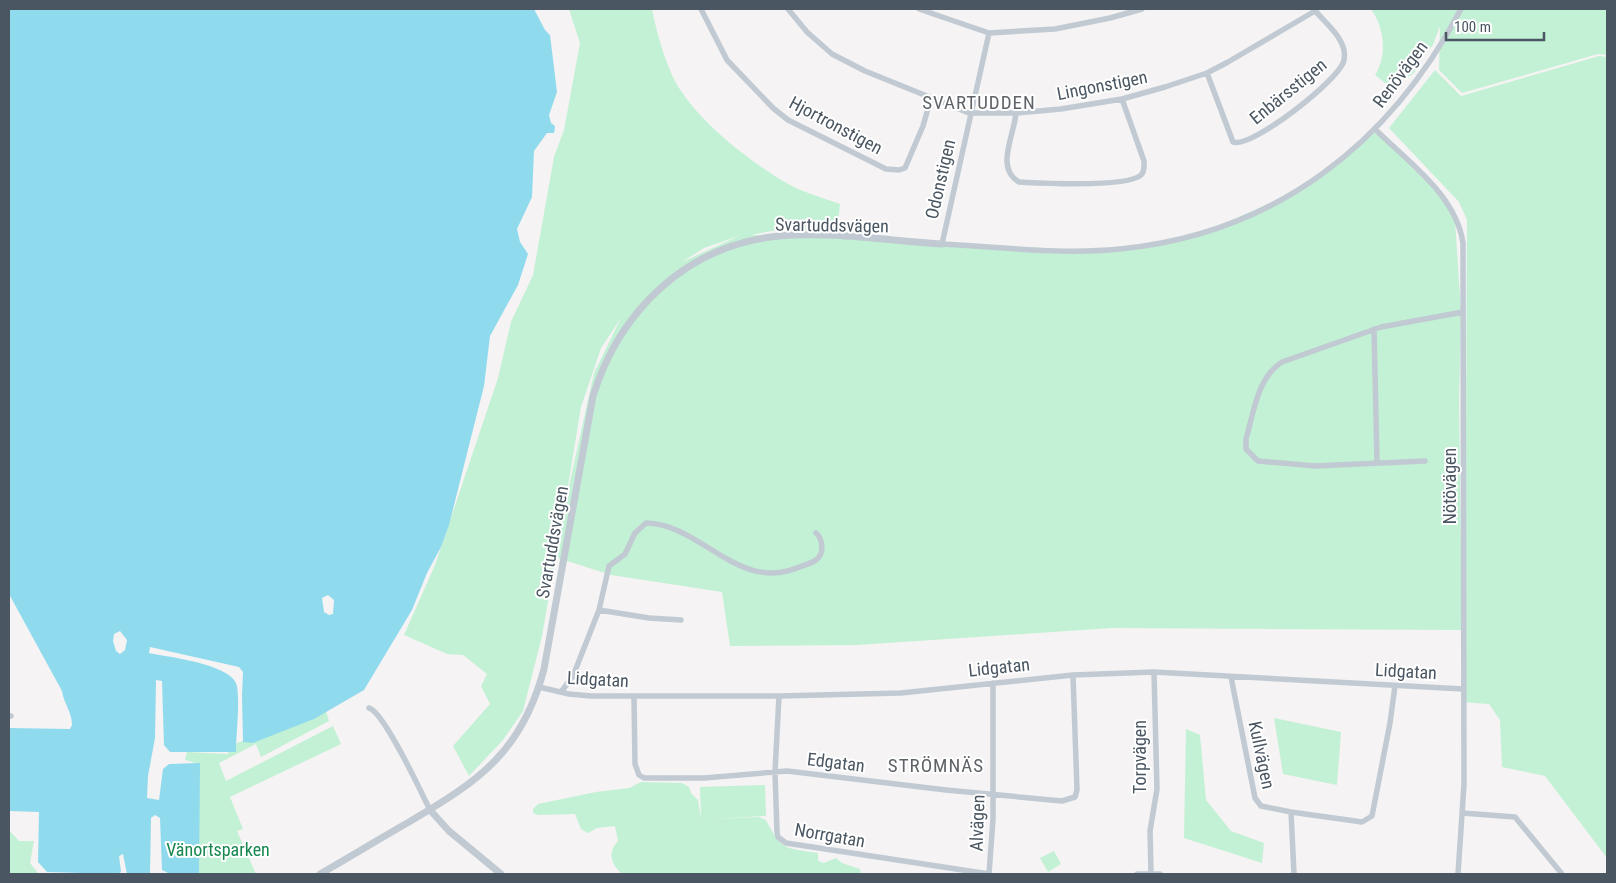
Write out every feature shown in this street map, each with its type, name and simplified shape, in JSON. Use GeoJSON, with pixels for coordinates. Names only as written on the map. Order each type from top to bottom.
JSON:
{"type":"FeatureCollection","features":[{"type":"Feature","properties":{"kind":"street","name":"Hjortronstigen"},"geometry":{"type":"LineString","coordinates":[[701,9],[727,60],[773,108],[788,120],[886,169],[899,170],[906,168],[923,126],[931,98]]}},
{"type":"Feature","properties":{"kind":"street","name":"Lingonstigen"},"geometry":{"type":"LineString","coordinates":[[788,9],[807,32],[832,54],[931,98],[970,113],[1016,113],[1061,109],[1122,99],[1207,73],[1251,50],[1315,10]]}},
{"type":"Feature","properties":{"kind":"street"},"geometry":{"type":"LineString","coordinates":[[918,9],[989,33],[1055,29],[1110,18],[1142,9]]}},
{"type":"Feature","properties":{"kind":"street","name":"Renövägen"},"geometry":{"type":"LineString","coordinates":[[1376,130],[1424,72],[1461,9]]}},
{"type":"Feature","properties":{"kind":"street","name":"Enbärsstigen"},"geometry":{"type":"LineString","coordinates":[[1207,73],[1233,142],[1245,142],[1265,132],[1311,96],[1341,68],[1344,62],[1342,44],[1315,10]]}},
{"type":"Feature","properties":{"kind":"street","name":"Odonstigen"},"geometry":{"type":"LineString","coordinates":[[942,244],[989,33]]}},
{"type":"Feature","properties":{"kind":"street"},"geometry":{"type":"LineString","coordinates":[[1016,113],[1006,164],[1011,177],[1019,182],[1075,184],[1128,180],[1141,175],[1144,170],[1144,161],[1122,99]]}},
{"type":"Feature","properties":{"kind":"street","name":"Svartuddsvägen"},"geometry":{"type":"LineString","coordinates":[[320,874],[452,797],[492,764],[520,728],[539,687],[550,637],[593,396],[608,354],[631,318],[663,285],[700,260],[725,249],[779,236],[815,236],[1095,251],[1147,245],[1181,238],[1238,220],[1278,201],[1327,172],[1376,130]]}},
{"type":"Feature","properties":{"kind":"street","name":"Nötövägen"},"geometry":{"type":"LineString","coordinates":[[1376,130],[1440,192],[1454,212],[1463,243],[1464,774],[1458,874]]}},
{"type":"Feature","properties":{"kind":"street"},"geometry":{"type":"LineString","coordinates":[[1425,461],[1315,466],[1265,462],[1253,458],[1246,444],[1261,388],[1272,369],[1282,362],[1374,329],[1463,312]]}},
{"type":"Feature","properties":{"kind":"street"},"geometry":{"type":"LineString","coordinates":[[1374,329],[1377,462]]}},
{"type":"Feature","properties":{"kind":"street"},"geometry":{"type":"LineString","coordinates":[[561,692],[573,676],[599,610],[608,566],[625,554],[635,533],[646,523],[668,528],[750,571],[763,573],[796,570],[820,557],[822,544],[820,536],[816,532]]}},
{"type":"Feature","properties":{"kind":"street"},"geometry":{"type":"LineString","coordinates":[[599,610],[649,618],[681,620]]}},
{"type":"Feature","properties":{"kind":"street","name":"Lidgatan"},"geometry":{"type":"LineString","coordinates":[[539,687],[591,696],[779,696],[901,693],[1073,674],[1154,672],[1463,689]]}},
{"type":"Feature","properties":{"kind":"street","name":"Torpvägen"},"geometry":{"type":"LineString","coordinates":[[1151,873],[1150,831],[1157,790],[1154,672]]}},
{"type":"Feature","properties":{"kind":"street","name":"Edgatan"},"geometry":{"type":"LineString","coordinates":[[634,696],[635,764],[639,775],[644,778],[704,778],[775,772],[808,773],[993,795],[1062,801],[1075,797],[1077,790],[1073,674]]}},
{"type":"Feature","properties":{"kind":"street","name":"Kullvägen"},"geometry":{"type":"LineString","coordinates":[[1231,677],[1255,798],[1261,806],[1362,822],[1372,816],[1395,686]]}},
{"type":"Feature","properties":{"kind":"street","name":"Alvägen"},"geometry":{"type":"LineString","coordinates":[[989,874],[993,795],[994,703],[992,683]]}},
{"type":"Feature","properties":{"kind":"street","name":"Norrgatan"},"geometry":{"type":"LineString","coordinates":[[779,696],[775,772],[778,837],[786,843],[989,874]]}},
{"type":"Feature","properties":{"kind":"street"},"geometry":{"type":"LineString","coordinates":[[368,708],[376,712],[394,740],[430,810],[449,831],[501,874]]}},
{"type":"Feature","properties":{"kind":"street"},"geometry":{"type":"LineString","coordinates":[[1291,812],[1294,874]]}},
{"type":"Feature","properties":{"kind":"street"},"geometry":{"type":"LineString","coordinates":[[1462,813],[1515,818],[1562,874]]}},
{"type":"Feature","properties":{"kind":"street"},"geometry":{"type":"LineString","coordinates":[[1137,874],[1160,874]]}},
{"type":"Feature","properties":{"kind":"green space"},"geometry":{"type":"Polygon","coordinates":[[[569,9],[652,9],[667,63],[676,83],[691,105],[703,118],[731,144],[761,167],[790,185],[840,204],[837,232],[782,229],[751,235],[816,236],[1099,251],[1198,235],[1275,201],[1320,174],[1375,128],[1442,198],[1455,221],[1461,311],[1459,401],[1462,630],[1112,628],[857,645],[730,646],[722,592],[611,575],[558,558],[559,537],[542,636],[523,711],[503,740],[469,776],[453,746],[490,704],[481,686],[487,674],[463,655],[447,654],[404,635],[435,565],[498,378],[511,322],[533,275],[554,157],[564,130],[580,43],[569,9]],[[739,236],[704,248],[682,262],[739,236]],[[621,318],[601,348],[581,407],[565,504],[594,373],[621,318]]]}},
{"type":"Feature","properties":{"kind":"green space"},"geometry":{"type":"Polygon","coordinates":[[[1371,9],[1607,9],[1607,55],[1598,54],[1462,93],[1439,70],[1440,26],[1433,45],[1423,56],[1414,73],[1398,83],[1385,83],[1375,75],[1382,59],[1383,41],[1379,24],[1371,9]]]}},
{"type":"Feature","properties":{"kind":"green space"},"geometry":{"type":"Polygon","coordinates":[[[1599,56],[1607,57],[1607,858],[1545,776],[1502,767],[1500,720],[1489,704],[1462,702],[1465,622],[1467,220],[1459,202],[1389,128],[1435,70],[1461,96],[1599,56]]]}},
{"type":"Feature","properties":{"kind":"green space","name":"Vänortsparken"},"geometry":{"type":"Polygon","coordinates":[[[325,708],[329,721],[261,757],[256,744],[219,763],[226,781],[333,726],[341,744],[230,797],[243,829],[237,831],[256,874],[194,874],[193,762],[185,760],[187,752],[227,754],[237,743],[325,708]]]}},
{"type":"Feature","properties":{"kind":"green space"},"geometry":{"type":"Polygon","coordinates":[[[1274,718],[1341,732],[1337,785],[1283,774],[1274,718]]]}},
{"type":"Feature","properties":{"kind":"green space"},"geometry":{"type":"Polygon","coordinates":[[[1186,729],[1200,735],[1206,800],[1231,831],[1264,843],[1262,863],[1184,838],[1186,729]]]}},
{"type":"Feature","properties":{"kind":"green space"},"geometry":{"type":"Polygon","coordinates":[[[641,782],[682,783],[689,787],[691,793],[698,800],[701,819],[700,787],[765,785],[766,816],[710,819],[759,817],[766,820],[781,843],[791,849],[818,853],[818,861],[824,863],[836,858],[842,863],[860,869],[861,874],[622,874],[615,866],[612,858],[612,850],[618,841],[615,826],[597,828],[588,833],[581,829],[575,814],[538,815],[533,813],[533,809],[538,804],[596,792],[629,788],[641,782]]]}},
{"type":"Feature","properties":{"kind":"green space"},"geometry":{"type":"Polygon","coordinates":[[[9,830],[19,841],[34,841],[30,863],[38,873],[50,874],[9,874],[9,830]]]}},
{"type":"Feature","properties":{"kind":"green space"},"geometry":{"type":"Polygon","coordinates":[[[1054,851],[1061,864],[1048,872],[1040,858],[1054,851]]]}},
{"type":"Feature","properties":{"kind":"water"},"geometry":{"type":"Polygon","coordinates":[[[9,9],[534,9],[545,30],[550,35],[557,92],[549,115],[551,123],[555,126],[554,133],[547,133],[534,151],[532,197],[517,229],[520,242],[528,254],[518,285],[490,336],[484,386],[449,525],[441,547],[427,573],[412,610],[364,690],[314,719],[253,743],[243,742],[243,672],[239,667],[150,647],[149,653],[184,659],[224,672],[233,678],[237,686],[236,752],[170,752],[164,745],[162,681],[156,680],[155,738],[148,776],[147,798],[159,800],[163,769],[169,764],[200,763],[199,874],[170,874],[162,870],[160,818],[155,815],[151,818],[150,874],[127,874],[123,854],[119,856],[121,872],[117,874],[47,872],[38,862],[39,812],[9,811],[9,728],[70,729],[72,720],[62,691],[9,594],[9,9]],[[328,595],[322,598],[324,612],[329,615],[333,614],[334,600],[328,595]],[[120,631],[114,634],[113,641],[116,651],[120,654],[125,650],[127,640],[120,631]]]}},
{"type":"Feature","properties":{"kind":"district","name":"SVARTUDDEN"},"geometry":{"type":"Point","coordinates":[979,102]}},
{"type":"Feature","properties":{"kind":"district","name":"STRÖMNÄS"},"geometry":{"type":"Point","coordinates":[936,765]}}]}
